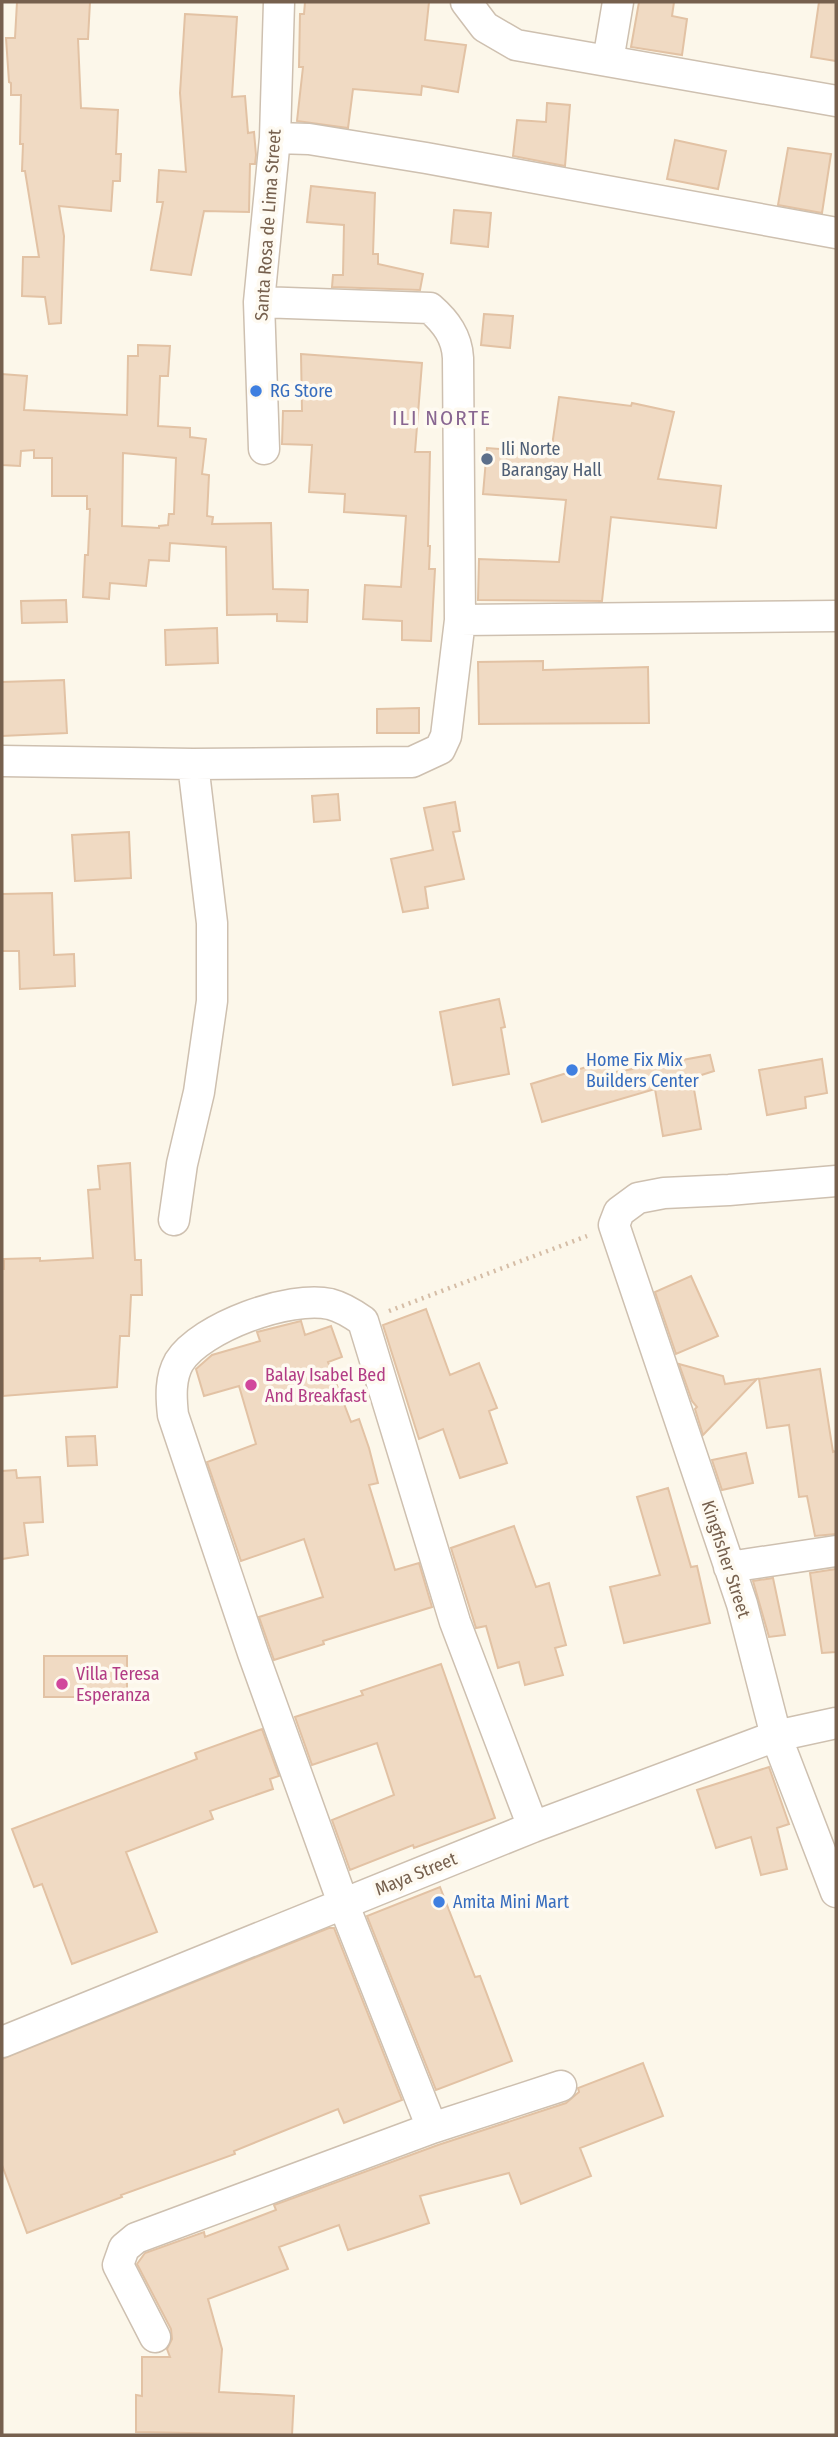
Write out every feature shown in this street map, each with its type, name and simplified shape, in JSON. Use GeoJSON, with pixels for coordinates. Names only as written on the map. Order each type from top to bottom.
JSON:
{"type":"FeatureCollection","features":[{"type":"Feature","properties":{"kind":"street","name":"Santa Rosa de Lima Street"},"geometry":{"type":"LineString","coordinates":[[264,449],[260,302],[275,138],[279,2]]}},
{"type":"Feature","properties":{"kind":"street"},"geometry":{"type":"LineString","coordinates":[[466,2],[485,27],[516,45],[836,101]]}},
{"type":"Feature","properties":{"kind":"street"},"geometry":{"type":"LineString","coordinates":[[608,61],[618,2]]}},
{"type":"Feature","properties":{"kind":"street"},"geometry":{"type":"LineString","coordinates":[[275,138],[309,139],[426,158],[836,233]]}},
{"type":"Feature","properties":{"kind":"street"},"geometry":{"type":"LineString","coordinates":[[2,761],[193,764],[412,762],[440,749],[446,736],[460,620],[457,349],[451,331],[443,319],[430,308],[260,302]]}},
{"type":"Feature","properties":{"kind":"street"},"geometry":{"type":"LineString","coordinates":[[460,620],[836,616]]}},
{"type":"Feature","properties":{"kind":"street"},"geometry":{"type":"LineString","coordinates":[[174,1220],[182,1164],[199,1092],[212,1001],[212,923],[193,764]]}},
{"type":"Feature","properties":{"kind":"street"},"geometry":{"type":"LineString","coordinates":[[614,1225],[619,1212],[628,1203],[651,1195],[836,1181]]}},
{"type":"Feature","properties":{"kind":"street","name":"Kingfisher Street"},"geometry":{"type":"LineString","coordinates":[[614,1225],[742,1604],[776,1736],[836,1892]]}},
{"type":"Feature","properties":{"kind":"street"},"geometry":{"type":"LineString","coordinates":[[432,2128],[343,1903],[253,1653],[173,1415],[171,1391],[180,1362],[199,1343],[223,1327],[279,1305],[328,1304],[346,1310],[363,1321],[455,1622],[533,1827]]}},
{"type":"Feature","properties":{"kind":"street"},"geometry":{"type":"LineString","coordinates":[[729,1567],[836,1551]]}},
{"type":"Feature","properties":{"kind":"street","name":"Maya Street"},"geometry":{"type":"LineString","coordinates":[[2,2042],[533,1827],[776,1736],[836,1723]]}},
{"type":"Feature","properties":{"kind":"street"},"geometry":{"type":"LineString","coordinates":[[155,2337],[118,2265],[124,2248],[131,2242],[432,2128],[561,2086]]}},
{"type":"Feature","properties":{"kind":"path"},"geometry":{"type":"LineString","coordinates":[[363,1321],[614,1225]]}},
{"type":"Feature","properties":{"kind":"building"},"geometry":{"type":"Polygon","coordinates":[[[17,2],[90,2],[88,39],[78,39],[81,108],[118,110],[116,154],[121,154],[120,181],[113,181],[111,211],[59,206],[64,236],[61,323],[49,324],[45,297],[22,296],[23,257],[39,257],[25,171],[22,171],[21,95],[11,95],[9,82],[6,38],[15,38],[17,2]]]}},
{"type":"Feature","properties":{"kind":"building"},"geometry":{"type":"Polygon","coordinates":[[[305,2],[429,2],[425,40],[466,45],[458,92],[422,86],[421,95],[353,89],[348,128],[297,121],[303,67],[299,67],[300,14],[304,14],[305,2]]]}},
{"type":"Feature","properties":{"kind":"building"},"geometry":{"type":"Polygon","coordinates":[[[639,2],[674,2],[672,16],[687,19],[682,55],[631,47],[639,2]]]}},
{"type":"Feature","properties":{"kind":"building"},"geometry":{"type":"Polygon","coordinates":[[[819,2],[836,2],[836,61],[811,57],[819,2]]]}},
{"type":"Feature","properties":{"kind":"building"},"geometry":{"type":"Polygon","coordinates":[[[185,14],[237,17],[232,97],[245,96],[248,133],[254,132],[256,155],[255,164],[250,164],[249,212],[204,211],[191,275],[151,270],[163,202],[157,202],[159,170],[186,172],[180,93],[185,14]]]}},
{"type":"Feature","properties":{"kind":"building"},"geometry":{"type":"Polygon","coordinates":[[[547,103],[570,105],[565,166],[513,156],[517,120],[546,122],[547,103]]]}},
{"type":"Feature","properties":{"kind":"building"},"geometry":{"type":"Polygon","coordinates":[[[675,140],[726,151],[718,189],[667,179],[675,140]]]}},
{"type":"Feature","properties":{"kind":"building"},"geometry":{"type":"Polygon","coordinates":[[[788,148],[831,154],[822,213],[778,205],[788,148]]]}},
{"type":"Feature","properties":{"kind":"building"},"geometry":{"type":"Polygon","coordinates":[[[311,186],[375,193],[373,254],[378,254],[378,264],[423,274],[420,290],[332,287],[333,275],[343,275],[344,225],[307,222],[311,186]]]}},
{"type":"Feature","properties":{"kind":"building"},"geometry":{"type":"Polygon","coordinates":[[[454,210],[491,213],[488,247],[451,243],[454,210]]]}},
{"type":"Feature","properties":{"kind":"building"},"geometry":{"type":"Polygon","coordinates":[[[484,314],[513,316],[510,348],[481,345],[484,314]]]}},
{"type":"Feature","properties":{"kind":"building"},"geometry":{"type":"Polygon","coordinates":[[[138,345],[170,346],[168,376],[160,376],[158,426],[190,428],[190,437],[206,439],[202,474],[209,475],[207,516],[213,517],[212,524],[271,523],[273,589],[308,590],[307,622],[277,621],[277,614],[227,615],[226,547],[170,543],[169,561],[149,560],[146,586],[110,583],[109,599],[83,597],[90,509],[87,509],[87,496],[52,496],[52,458],[34,458],[34,450],[21,451],[20,466],[2,465],[2,374],[27,376],[24,410],[127,415],[128,356],[138,356],[138,345]],[[123,453],[122,526],[159,528],[168,525],[169,514],[174,514],[176,458],[123,453]]]}},
{"type":"Feature","properties":{"kind":"building"},"geometry":{"type":"Polygon","coordinates":[[[301,354],[422,363],[415,452],[430,452],[428,546],[429,569],[435,569],[431,641],[402,640],[402,621],[363,619],[365,585],[401,587],[406,516],[344,512],[345,494],[309,492],[312,445],[282,444],[283,411],[302,411],[301,354]]]}},
{"type":"Feature","properties":{"kind":"building"},"geometry":{"type":"Polygon","coordinates":[[[559,397],[631,406],[632,403],[674,412],[658,479],[721,486],[716,528],[611,517],[602,601],[478,600],[479,559],[559,562],[566,500],[483,494],[487,448],[551,453],[559,397]]]}},
{"type":"Feature","properties":{"kind":"building"},"geometry":{"type":"Polygon","coordinates":[[[66,600],[67,622],[22,623],[21,601],[66,600]]]}},
{"type":"Feature","properties":{"kind":"building"},"geometry":{"type":"Polygon","coordinates":[[[217,628],[218,663],[166,665],[165,630],[217,628]]]}},
{"type":"Feature","properties":{"kind":"building"},"geometry":{"type":"Polygon","coordinates":[[[543,661],[543,670],[648,667],[649,723],[479,724],[478,662],[543,661]]]}},
{"type":"Feature","properties":{"kind":"building"},"geometry":{"type":"Polygon","coordinates":[[[64,680],[67,733],[2,736],[2,682],[64,680]]]}},
{"type":"Feature","properties":{"kind":"building"},"geometry":{"type":"Polygon","coordinates":[[[419,708],[419,733],[377,733],[377,709],[419,708]]]}},
{"type":"Feature","properties":{"kind":"building"},"geometry":{"type":"Polygon","coordinates":[[[338,794],[340,820],[314,822],[312,796],[338,794]]]}},
{"type":"Feature","properties":{"kind":"building"},"geometry":{"type":"Polygon","coordinates":[[[455,802],[460,831],[453,832],[464,879],[425,887],[428,908],[403,912],[391,859],[433,850],[424,808],[455,802]]]}},
{"type":"Feature","properties":{"kind":"building"},"geometry":{"type":"Polygon","coordinates":[[[129,832],[131,878],[75,881],[72,835],[129,832]]]}},
{"type":"Feature","properties":{"kind":"building"},"geometry":{"type":"Polygon","coordinates":[[[52,893],[54,955],[74,954],[75,986],[20,989],[19,951],[2,951],[2,894],[52,893]]]}},
{"type":"Feature","properties":{"kind":"building"},"geometry":{"type":"Polygon","coordinates":[[[499,999],[505,1027],[501,1028],[509,1074],[453,1085],[440,1012],[499,999]]]}},
{"type":"Feature","properties":{"kind":"building"},"geometry":{"type":"Polygon","coordinates":[[[710,1055],[714,1071],[692,1078],[701,1129],[663,1136],[655,1089],[542,1122],[531,1084],[606,1061],[610,1073],[710,1055]]]}},
{"type":"Feature","properties":{"kind":"building"},"geometry":{"type":"Polygon","coordinates":[[[822,1059],[827,1093],[805,1097],[806,1108],[767,1115],[759,1070],[822,1059]]]}},
{"type":"Feature","properties":{"kind":"building"},"geometry":{"type":"Polygon","coordinates":[[[130,1163],[135,1260],[141,1260],[142,1295],[131,1295],[129,1336],[120,1336],[117,1387],[3,1396],[4,1259],[40,1258],[40,1261],[93,1258],[88,1190],[100,1189],[98,1166],[130,1163]]]}},
{"type":"Feature","properties":{"kind":"building"},"geometry":{"type":"Polygon","coordinates":[[[691,1276],[718,1336],[676,1354],[655,1292],[691,1276]]]}},
{"type":"Feature","properties":{"kind":"building"},"geometry":{"type":"Polygon","coordinates":[[[426,1309],[450,1375],[479,1363],[497,1408],[489,1411],[507,1463],[460,1478],[443,1429],[419,1439],[383,1325],[426,1309]]]}},
{"type":"Feature","properties":{"kind":"building"},"geometry":{"type":"Polygon","coordinates":[[[301,1321],[305,1335],[331,1326],[342,1357],[328,1362],[351,1422],[359,1419],[369,1448],[378,1483],[369,1485],[395,1570],[419,1563],[432,1607],[323,1641],[324,1644],[274,1660],[259,1617],[323,1597],[304,1539],[241,1561],[207,1462],[256,1444],[239,1386],[204,1396],[196,1369],[212,1355],[260,1341],[257,1332],[301,1321]]]}},
{"type":"Feature","properties":{"kind":"building"},"geometry":{"type":"Polygon","coordinates":[[[679,1364],[723,1376],[725,1384],[757,1379],[703,1435],[695,1409],[697,1407],[692,1401],[679,1364]]]}},
{"type":"Feature","properties":{"kind":"building"},"geometry":{"type":"Polygon","coordinates":[[[820,1369],[833,1452],[836,1451],[836,1534],[815,1536],[807,1496],[799,1497],[789,1425],[767,1428],[759,1379],[820,1369]]]}},
{"type":"Feature","properties":{"kind":"building"},"geometry":{"type":"Polygon","coordinates":[[[95,1436],[97,1465],[68,1466],[66,1437],[95,1436]]]}},
{"type":"Feature","properties":{"kind":"building"},"geometry":{"type":"Polygon","coordinates":[[[746,1453],[753,1483],[722,1490],[712,1460],[746,1453]]]}},
{"type":"Feature","properties":{"kind":"building"},"geometry":{"type":"Polygon","coordinates":[[[16,1470],[17,1478],[40,1477],[43,1522],[24,1523],[28,1555],[2,1559],[2,1471],[16,1470]]]}},
{"type":"Feature","properties":{"kind":"building"},"geometry":{"type":"Polygon","coordinates":[[[668,1488],[691,1567],[697,1566],[710,1623],[624,1643],[610,1587],[660,1575],[637,1497],[668,1488]]]}},
{"type":"Feature","properties":{"kind":"building"},"geometry":{"type":"Polygon","coordinates":[[[514,1526],[536,1587],[549,1583],[566,1645],[555,1648],[563,1675],[525,1685],[519,1662],[498,1668],[486,1626],[476,1628],[451,1548],[514,1526]]]}},
{"type":"Feature","properties":{"kind":"building"},"geometry":{"type":"Polygon","coordinates":[[[836,1569],[836,1652],[822,1653],[810,1573],[836,1569]]]}},
{"type":"Feature","properties":{"kind":"building"},"geometry":{"type":"Polygon","coordinates":[[[773,1578],[785,1635],[769,1637],[753,1581],[773,1578]]]}},
{"type":"Feature","properties":{"kind":"building"},"geometry":{"type":"Polygon","coordinates":[[[44,1656],[127,1656],[127,1697],[44,1697],[44,1656]]]}},
{"type":"Feature","properties":{"kind":"building"},"geometry":{"type":"Polygon","coordinates":[[[441,1664],[495,1818],[414,1848],[413,1845],[350,1870],[332,1820],[394,1795],[377,1743],[312,1765],[295,1717],[363,1695],[361,1691],[441,1664]]]}},
{"type":"Feature","properties":{"kind":"building"},"geometry":{"type":"Polygon","coordinates":[[[262,1729],[279,1776],[270,1779],[273,1789],[210,1811],[213,1819],[126,1852],[157,1932],[72,1964],[42,1884],[34,1887],[12,1829],[197,1759],[195,1753],[262,1729]]]}},
{"type":"Feature","properties":{"kind":"building"},"geometry":{"type":"Polygon","coordinates":[[[769,1767],[789,1824],[777,1828],[787,1869],[761,1875],[751,1837],[716,1848],[697,1790],[769,1767]]]}},
{"type":"Feature","properties":{"kind":"building"},"geometry":{"type":"Polygon","coordinates":[[[440,1887],[475,1977],[480,1976],[512,2061],[436,2090],[367,1916],[440,1887]]]}},
{"type":"Feature","properties":{"kind":"building"},"geometry":{"type":"Polygon","coordinates":[[[334,1928],[402,2100],[344,2123],[338,2109],[234,2151],[235,2154],[121,2195],[122,2197],[27,2233],[2,2165],[2,2059],[334,1928]]]}},
{"type":"Feature","properties":{"kind":"building"},"geometry":{"type":"Polygon","coordinates":[[[643,2063],[663,2116],[580,2148],[591,2176],[521,2204],[509,2173],[420,2196],[429,2223],[348,2250],[339,2225],[279,2247],[288,2269],[208,2299],[222,2349],[219,2392],[294,2396],[292,2435],[136,2432],[136,2395],[142,2396],[142,2357],[170,2357],[167,2349],[172,2339],[171,2329],[137,2264],[145,2253],[204,2232],[205,2237],[276,2210],[274,2205],[438,2145],[566,2103],[579,2092],[578,2088],[643,2063]]]}},
{"type":"Feature","properties":{"kind":"place","name":"RG Store"},"geometry":{"type":"Point","coordinates":[256,391]}},
{"type":"Feature","properties":{"kind":"place","name":"Ili Norte Barangay Hall"},"geometry":{"type":"Point","coordinates":[487,459]}},
{"type":"Feature","properties":{"kind":"place","name":"Home Fix Mix Builders Center"},"geometry":{"type":"Point","coordinates":[572,1070]}},
{"type":"Feature","properties":{"kind":"place","name":"Balay Isabel Bed And Breakfast"},"geometry":{"type":"Point","coordinates":[251,1385]}},
{"type":"Feature","properties":{"kind":"place","name":"Villa Teresa Esperanza"},"geometry":{"type":"Point","coordinates":[62,1684]}},
{"type":"Feature","properties":{"kind":"place","name":"Amita Mini Mart"},"geometry":{"type":"Point","coordinates":[439,1902]}},
{"type":"Feature","properties":{"kind":"district","name":"ILI NORTE"},"geometry":{"type":"Point","coordinates":[442,418]}}]}
